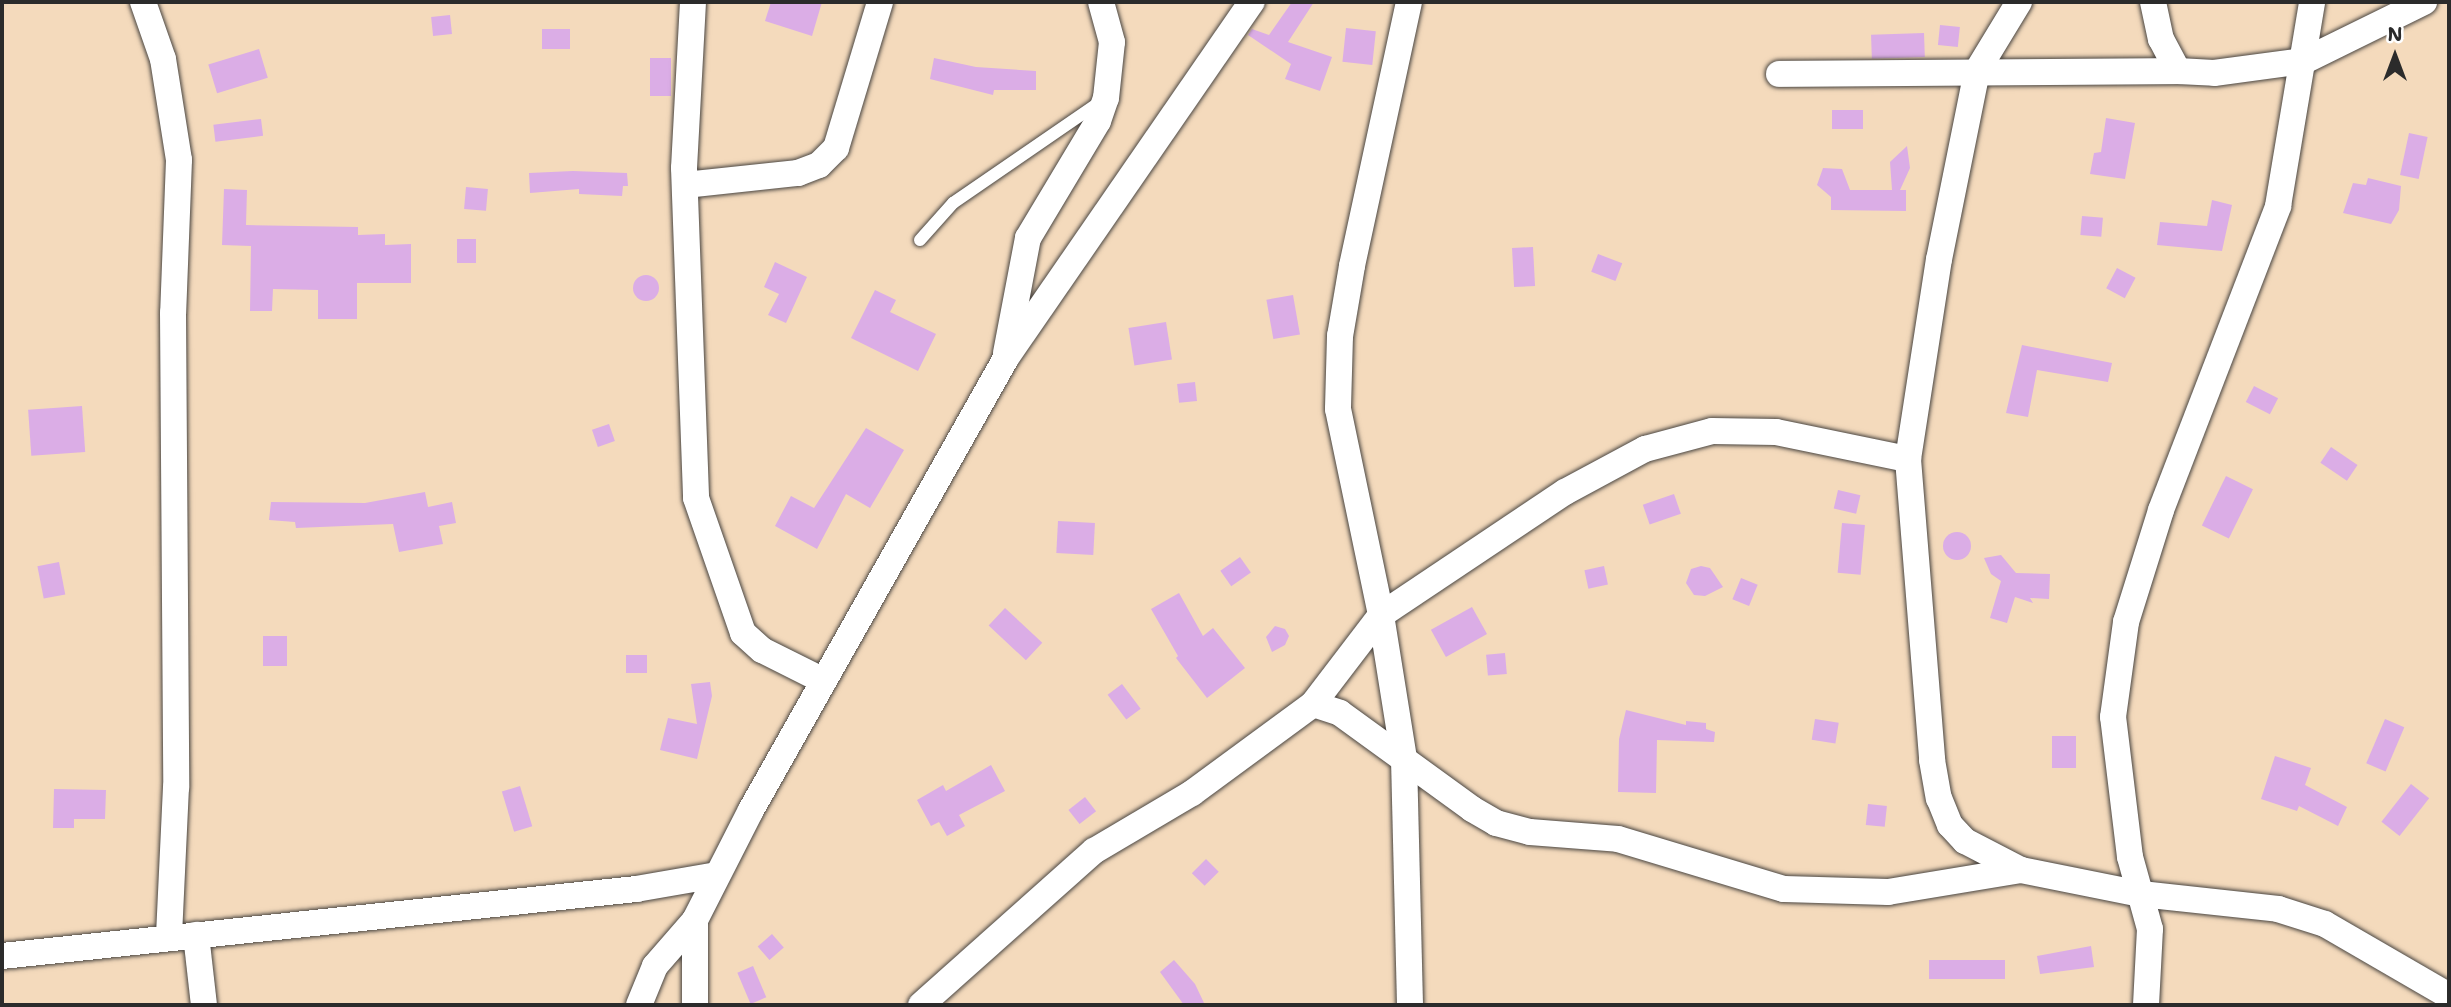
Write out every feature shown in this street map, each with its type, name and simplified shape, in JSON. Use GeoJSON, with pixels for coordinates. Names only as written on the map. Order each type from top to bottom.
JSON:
{"type":"FeatureCollection","features":[{"type":"Feature","properties":{"kind":"street"},"geometry":{"type":"LineString","coordinates":[[143,2],[166,71],[179,160],[173,313],[176,788],[169,938]]}},
{"type":"Feature","properties":{"kind":"street"},"geometry":{"type":"LineString","coordinates":[[694,2],[685,185],[694,475],[700,518],[743,633],[752,644],[824,681]]}},
{"type":"Feature","properties":{"kind":"street"},"geometry":{"type":"LineString","coordinates":[[685,185],[798,173],[819,165],[836,148],[880,2]]}},
{"type":"Feature","properties":{"kind":"street"},"geometry":{"type":"LineString","coordinates":[[1006,358],[1028,238],[1098,121],[1106,98],[1112,42],[1101,2]]}},
{"type":"Feature","properties":{"kind":"street"},"geometry":{"type":"LineString","coordinates":[[639,1005],[660,958],[695,920],[824,681],[1006,358],[1252,2]]}},
{"type":"Feature","properties":{"kind":"street"},"geometry":{"type":"LineString","coordinates":[[1409,2],[1367,186],[1340,336],[1338,409],[1381,615],[1405,759],[1410,1005]]}},
{"type":"Feature","properties":{"kind":"street"},"geometry":{"type":"LineString","coordinates":[[2019,2],[1978,71],[1939,258],[1908,460],[1917,616],[1939,799],[1950,825],[1965,841],[2021,870],[2141,894],[2278,909],[2325,924],[2449,996]]}},
{"type":"Feature","properties":{"kind":"street"},"geometry":{"type":"LineString","coordinates":[[2153,2],[2161,39],[2178,71]]}},
{"type":"Feature","properties":{"kind":"street"},"geometry":{"type":"LineString","coordinates":[[2146,1005],[2150,929],[2130,858],[2113,717],[2126,622],[2161,510],[2278,206],[2312,2]]}},
{"type":"Feature","properties":{"kind":"street"},"geometry":{"type":"LineString","coordinates":[[1779,75],[1978,71],[2252,71],[2304,61],[2424,2]]}},
{"type":"Feature","properties":{"kind":"street"},"geometry":{"type":"LineString","coordinates":[[921,1005],[1094,851],[1192,793],[1313,704],[1381,615],[1522,518],[1645,449],[1712,431],[1776,432],[1908,460]]}},
{"type":"Feature","properties":{"kind":"street"},"geometry":{"type":"LineString","coordinates":[[1313,704],[1340,713],[1496,823],[1530,832],[1618,839],[1784,889],[1888,892],[2021,870]]}},
{"type":"Feature","properties":{"kind":"street"},"geometry":{"type":"LineString","coordinates":[[2,956],[636,889],[717,875]]}},
{"type":"Feature","properties":{"kind":"street"},"geometry":{"type":"LineString","coordinates":[[695,920],[695,1005]]}},
{"type":"Feature","properties":{"kind":"street"},"geometry":{"type":"LineString","coordinates":[[196,934],[204,1005]]}},
{"type":"Feature","properties":{"kind":"lane"},"geometry":{"type":"LineString","coordinates":[[920,240],[953,204],[1106,98]]}},
{"type":"Feature","properties":{"kind":"building"},"geometry":{"type":"Polygon","coordinates":[[[771,2],[822,2],[812,36],[765,21],[771,2]]]}},
{"type":"Feature","properties":{"kind":"building"},"geometry":{"type":"Polygon","coordinates":[[[1292,2],[1314,2],[1288,42],[1332,57],[1320,91],[1285,79],[1291,64],[1248,35],[1252,29],[1269,35],[1292,2]]]}},
{"type":"Feature","properties":{"kind":"building"},"geometry":{"type":"Polygon","coordinates":[[[450,15],[452,34],[433,36],[431,17],[450,15]]]}},
{"type":"Feature","properties":{"kind":"building"},"geometry":{"type":"Polygon","coordinates":[[[1940,25],[1960,27],[1958,47],[1938,45],[1940,25]]]}},
{"type":"Feature","properties":{"kind":"building"},"geometry":{"type":"Polygon","coordinates":[[[1346,28],[1376,31],[1372,65],[1342,62],[1346,28]]]}},
{"type":"Feature","properties":{"kind":"building"},"geometry":{"type":"Polygon","coordinates":[[[542,29],[570,29],[570,49],[542,49],[542,29]]]}},
{"type":"Feature","properties":{"kind":"building"},"geometry":{"type":"Polygon","coordinates":[[[1924,33],[1925,57],[1872,59],[1871,35],[1924,33]]]}},
{"type":"Feature","properties":{"kind":"building"},"geometry":{"type":"Polygon","coordinates":[[[259,49],[268,78],[217,93],[208,64],[259,49]]]}},
{"type":"Feature","properties":{"kind":"building"},"geometry":{"type":"Polygon","coordinates":[[[650,58],[671,58],[671,96],[650,96],[650,58]]]}},
{"type":"Feature","properties":{"kind":"building"},"geometry":{"type":"Polygon","coordinates":[[[934,58],[976,67],[1036,71],[1036,90],[994,90],[993,95],[930,79],[934,58]]]}},
{"type":"Feature","properties":{"kind":"building"},"geometry":{"type":"Polygon","coordinates":[[[1832,110],[1863,110],[1863,129],[1832,129],[1832,110]]]}},
{"type":"Feature","properties":{"kind":"building"},"geometry":{"type":"Polygon","coordinates":[[[2106,118],[2135,123],[2125,179],[2090,174],[2094,153],[2101,152],[2106,118]]]}},
{"type":"Feature","properties":{"kind":"building"},"geometry":{"type":"Polygon","coordinates":[[[261,119],[263,136],[215,142],[213,125],[261,119]]]}},
{"type":"Feature","properties":{"kind":"building"},"geometry":{"type":"Polygon","coordinates":[[[2409,133],[2428,137],[2419,179],[2400,175],[2409,133]]]}},
{"type":"Feature","properties":{"kind":"building"},"geometry":{"type":"Polygon","coordinates":[[[1907,146],[1910,168],[1900,190],[1906,190],[1906,211],[1831,210],[1831,197],[1817,185],[1823,168],[1842,169],[1850,190],[1892,190],[1890,162],[1907,146]]]}},
{"type":"Feature","properties":{"kind":"building"},"geometry":{"type":"Polygon","coordinates":[[[529,173],[627,173],[628,186],[623,186],[622,196],[579,194],[579,189],[530,193],[529,173]]]}},
{"type":"Feature","properties":{"kind":"building"},"geometry":{"type":"Polygon","coordinates":[[[2368,178],[2401,186],[2399,210],[2391,224],[2343,213],[2353,183],[2366,185],[2368,178]]]}},
{"type":"Feature","properties":{"kind":"building"},"geometry":{"type":"Polygon","coordinates":[[[466,187],[488,189],[486,211],[464,209],[466,187]]]}},
{"type":"Feature","properties":{"kind":"building"},"geometry":{"type":"Polygon","coordinates":[[[224,189],[247,190],[246,225],[358,227],[358,235],[385,234],[385,245],[411,244],[411,283],[357,283],[357,319],[318,319],[318,290],[273,289],[272,311],[250,311],[251,246],[222,245],[224,189]]]}},
{"type":"Feature","properties":{"kind":"building"},"geometry":{"type":"Polygon","coordinates":[[[2212,200],[2232,205],[2222,251],[2157,245],[2160,222],[2207,226],[2212,200]]]}},
{"type":"Feature","properties":{"kind":"building"},"geometry":{"type":"Polygon","coordinates":[[[2082,216],[2103,218],[2101,237],[2080,235],[2082,216]]]}},
{"type":"Feature","properties":{"kind":"building"},"geometry":{"type":"Polygon","coordinates":[[[457,239],[476,239],[476,263],[457,263],[457,239]]]}},
{"type":"Feature","properties":{"kind":"building"},"geometry":{"type":"Polygon","coordinates":[[[1533,247],[1535,286],[1514,287],[1512,248],[1533,247]]]}},
{"type":"Feature","properties":{"kind":"building"},"geometry":{"type":"Polygon","coordinates":[[[1598,254],[1622,263],[1615,281],[1591,272],[1598,254]]]}},
{"type":"Feature","properties":{"kind":"building"},"geometry":{"type":"Polygon","coordinates":[[[775,262],[807,277],[786,323],[768,315],[779,294],[764,287],[775,262]]]}},
{"type":"Feature","properties":{"kind":"building"},"geometry":{"type":"Polygon","coordinates":[[[2117,268],[2136,278],[2125,298],[2106,288],[2117,268]]]}},
{"type":"Feature","properties":{"kind":"building"},"geometry":{"type":"Polygon","coordinates":[[[646,275],[655,279],[659,288],[655,297],[646,301],[637,297],[633,288],[637,279],[646,275]]]}},
{"type":"Feature","properties":{"kind":"building"},"geometry":{"type":"Polygon","coordinates":[[[875,290],[896,300],[890,312],[936,334],[918,371],[851,338],[875,290]]]}},
{"type":"Feature","properties":{"kind":"building"},"geometry":{"type":"Polygon","coordinates":[[[1293,295],[1300,334],[1273,339],[1266,300],[1293,295]]]}},
{"type":"Feature","properties":{"kind":"building"},"geometry":{"type":"Polygon","coordinates":[[[1166,322],[1172,360],[1134,365],[1128,328],[1166,322]]]}},
{"type":"Feature","properties":{"kind":"building"},"geometry":{"type":"Polygon","coordinates":[[[2022,345],[2112,363],[2108,382],[2037,370],[2028,417],[2006,413],[2022,345]]]}},
{"type":"Feature","properties":{"kind":"building"},"geometry":{"type":"Polygon","coordinates":[[[1195,382],[1197,401],[1179,403],[1177,384],[1195,382]]]}},
{"type":"Feature","properties":{"kind":"building"},"geometry":{"type":"Polygon","coordinates":[[[2254,386],[2278,398],[2270,414],[2246,402],[2254,386]]]}},
{"type":"Feature","properties":{"kind":"building"},"geometry":{"type":"Polygon","coordinates":[[[82,406],[85,452],[31,456],[28,410],[82,406]]]}},
{"type":"Feature","properties":{"kind":"building"},"geometry":{"type":"Polygon","coordinates":[[[609,424],[615,441],[598,447],[592,430],[609,424]]]}},
{"type":"Feature","properties":{"kind":"building"},"geometry":{"type":"Polygon","coordinates":[[[866,428],[904,450],[870,508],[846,494],[817,549],[775,526],[791,496],[814,508],[866,428]]]}},
{"type":"Feature","properties":{"kind":"building"},"geometry":{"type":"Polygon","coordinates":[[[2331,447],[2358,465],[2347,481],[2320,463],[2331,447]]]}},
{"type":"Feature","properties":{"kind":"building"},"geometry":{"type":"Polygon","coordinates":[[[2226,476],[2253,489],[2229,539],[2202,525],[2226,476]]]}},
{"type":"Feature","properties":{"kind":"building"},"geometry":{"type":"Polygon","coordinates":[[[1838,490],[1860,495],[1856,514],[1834,509],[1838,490]]]}},
{"type":"Feature","properties":{"kind":"building"},"geometry":{"type":"Polygon","coordinates":[[[425,492],[428,507],[452,502],[456,523],[439,526],[443,544],[399,552],[393,524],[296,528],[295,522],[269,520],[271,502],[365,503],[425,492]]]}},
{"type":"Feature","properties":{"kind":"building"},"geometry":{"type":"Polygon","coordinates":[[[1674,494],[1681,514],[1650,525],[1643,505],[1674,494]]]}},
{"type":"Feature","properties":{"kind":"building"},"geometry":{"type":"Polygon","coordinates":[[[1058,521],[1095,523],[1093,555],[1056,553],[1058,521]]]}},
{"type":"Feature","properties":{"kind":"building"},"geometry":{"type":"Polygon","coordinates":[[[1842,523],[1865,525],[1861,575],[1838,573],[1842,523]]]}},
{"type":"Feature","properties":{"kind":"building"},"geometry":{"type":"Polygon","coordinates":[[[1957,532],[1967,536],[1971,546],[1967,556],[1957,560],[1947,556],[1943,546],[1947,536],[1957,532]]]}},
{"type":"Feature","properties":{"kind":"building"},"geometry":{"type":"Polygon","coordinates":[[[2001,555],[2016,573],[2050,574],[2049,599],[2030,598],[2033,603],[2015,597],[2007,623],[1990,618],[2001,581],[1991,574],[1984,558],[2001,555]]]}},
{"type":"Feature","properties":{"kind":"building"},"geometry":{"type":"Polygon","coordinates":[[[1240,557],[1251,573],[1231,586],[1220,571],[1240,557]]]}},
{"type":"Feature","properties":{"kind":"building"},"geometry":{"type":"Polygon","coordinates":[[[59,562],[65,594],[44,599],[37,566],[59,562]]]}},
{"type":"Feature","properties":{"kind":"building"},"geometry":{"type":"Polygon","coordinates":[[[1604,566],[1608,585],[1588,589],[1584,570],[1604,566]]]}},
{"type":"Feature","properties":{"kind":"building"},"geometry":{"type":"Polygon","coordinates":[[[1701,566],[1710,568],[1723,587],[1705,596],[1694,595],[1686,583],[1691,569],[1701,566]]]}},
{"type":"Feature","properties":{"kind":"building"},"geometry":{"type":"Polygon","coordinates":[[[1741,578],[1758,585],[1749,606],[1732,599],[1741,578]]]}},
{"type":"Feature","properties":{"kind":"building"},"geometry":{"type":"Polygon","coordinates":[[[1179,593],[1203,636],[1213,628],[1245,668],[1207,698],[1176,658],[1178,656],[1151,609],[1179,593]]]}},
{"type":"Feature","properties":{"kind":"building"},"geometry":{"type":"Polygon","coordinates":[[[1472,607],[1487,634],[1446,657],[1431,630],[1472,607]]]}},
{"type":"Feature","properties":{"kind":"building"},"geometry":{"type":"Polygon","coordinates":[[[1005,608],[1042,643],[1026,660],[989,626],[1005,608]]]}},
{"type":"Feature","properties":{"kind":"building"},"geometry":{"type":"Polygon","coordinates":[[[1275,626],[1285,629],[1289,636],[1285,645],[1272,652],[1266,637],[1275,626]]]}},
{"type":"Feature","properties":{"kind":"building"},"geometry":{"type":"Polygon","coordinates":[[[263,636],[287,636],[287,666],[263,666],[263,636]]]}},
{"type":"Feature","properties":{"kind":"building"},"geometry":{"type":"Polygon","coordinates":[[[1505,653],[1507,674],[1488,676],[1486,655],[1505,653]]]}},
{"type":"Feature","properties":{"kind":"building"},"geometry":{"type":"Polygon","coordinates":[[[626,655],[647,655],[647,673],[626,673],[626,655]]]}},
{"type":"Feature","properties":{"kind":"building"},"geometry":{"type":"Polygon","coordinates":[[[710,682],[712,696],[697,759],[660,750],[668,718],[697,724],[691,684],[710,682]]]}},
{"type":"Feature","properties":{"kind":"building"},"geometry":{"type":"Polygon","coordinates":[[[1122,684],[1141,709],[1126,720],[1108,695],[1122,684]]]}},
{"type":"Feature","properties":{"kind":"building"},"geometry":{"type":"Polygon","coordinates":[[[1626,710],[1686,725],[1686,721],[1706,723],[1706,729],[1715,732],[1714,742],[1657,740],[1656,793],[1618,792],[1619,739],[1626,710]]]}},
{"type":"Feature","properties":{"kind":"building"},"geometry":{"type":"Polygon","coordinates":[[[1815,719],[1839,723],[1835,743],[1812,740],[1815,719]]]}},
{"type":"Feature","properties":{"kind":"building"},"geometry":{"type":"Polygon","coordinates":[[[2385,719],[2404,727],[2386,771],[2366,763],[2385,719]]]}},
{"type":"Feature","properties":{"kind":"building"},"geometry":{"type":"Polygon","coordinates":[[[2052,736],[2076,736],[2076,768],[2052,768],[2052,736]]]}},
{"type":"Feature","properties":{"kind":"building"},"geometry":{"type":"Polygon","coordinates":[[[2275,756],[2311,768],[2305,785],[2347,807],[2338,826],[2299,806],[2297,811],[2261,799],[2275,756]]]}},
{"type":"Feature","properties":{"kind":"building"},"geometry":{"type":"Polygon","coordinates":[[[991,765],[1005,791],[959,815],[965,826],[947,836],[939,822],[931,826],[917,800],[943,785],[946,791],[991,765]]]}},
{"type":"Feature","properties":{"kind":"building"},"geometry":{"type":"Polygon","coordinates":[[[2411,784],[2429,798],[2400,836],[2381,822],[2411,784]]]}},
{"type":"Feature","properties":{"kind":"building"},"geometry":{"type":"Polygon","coordinates":[[[520,786],[532,826],[514,832],[502,792],[520,786]]]}},
{"type":"Feature","properties":{"kind":"building"},"geometry":{"type":"Polygon","coordinates":[[[54,789],[106,790],[105,819],[74,819],[74,828],[53,828],[54,789]]]}},
{"type":"Feature","properties":{"kind":"building"},"geometry":{"type":"Polygon","coordinates":[[[1085,797],[1096,811],[1080,824],[1068,810],[1085,797]]]}},
{"type":"Feature","properties":{"kind":"building"},"geometry":{"type":"Polygon","coordinates":[[[1868,804],[1887,806],[1885,827],[1866,825],[1868,804]]]}},
{"type":"Feature","properties":{"kind":"building"},"geometry":{"type":"Polygon","coordinates":[[[1206,859],[1219,872],[1205,886],[1192,873],[1206,859]]]}},
{"type":"Feature","properties":{"kind":"building"},"geometry":{"type":"Polygon","coordinates":[[[772,934],[784,948],[769,960],[758,946],[772,934]]]}},
{"type":"Feature","properties":{"kind":"building"},"geometry":{"type":"Polygon","coordinates":[[[2091,946],[2094,967],[2040,974],[2037,956],[2091,946]]]}},
{"type":"Feature","properties":{"kind":"building"},"geometry":{"type":"Polygon","coordinates":[[[1174,960],[1195,984],[1205,1005],[1184,1005],[1160,972],[1174,960]]]}},
{"type":"Feature","properties":{"kind":"building"},"geometry":{"type":"Polygon","coordinates":[[[1929,960],[2005,960],[2005,979],[1929,979],[1929,960]]]}},
{"type":"Feature","properties":{"kind":"building"},"geometry":{"type":"Polygon","coordinates":[[[753,966],[766,997],[751,1004],[737,973],[753,966]]]}}]}
